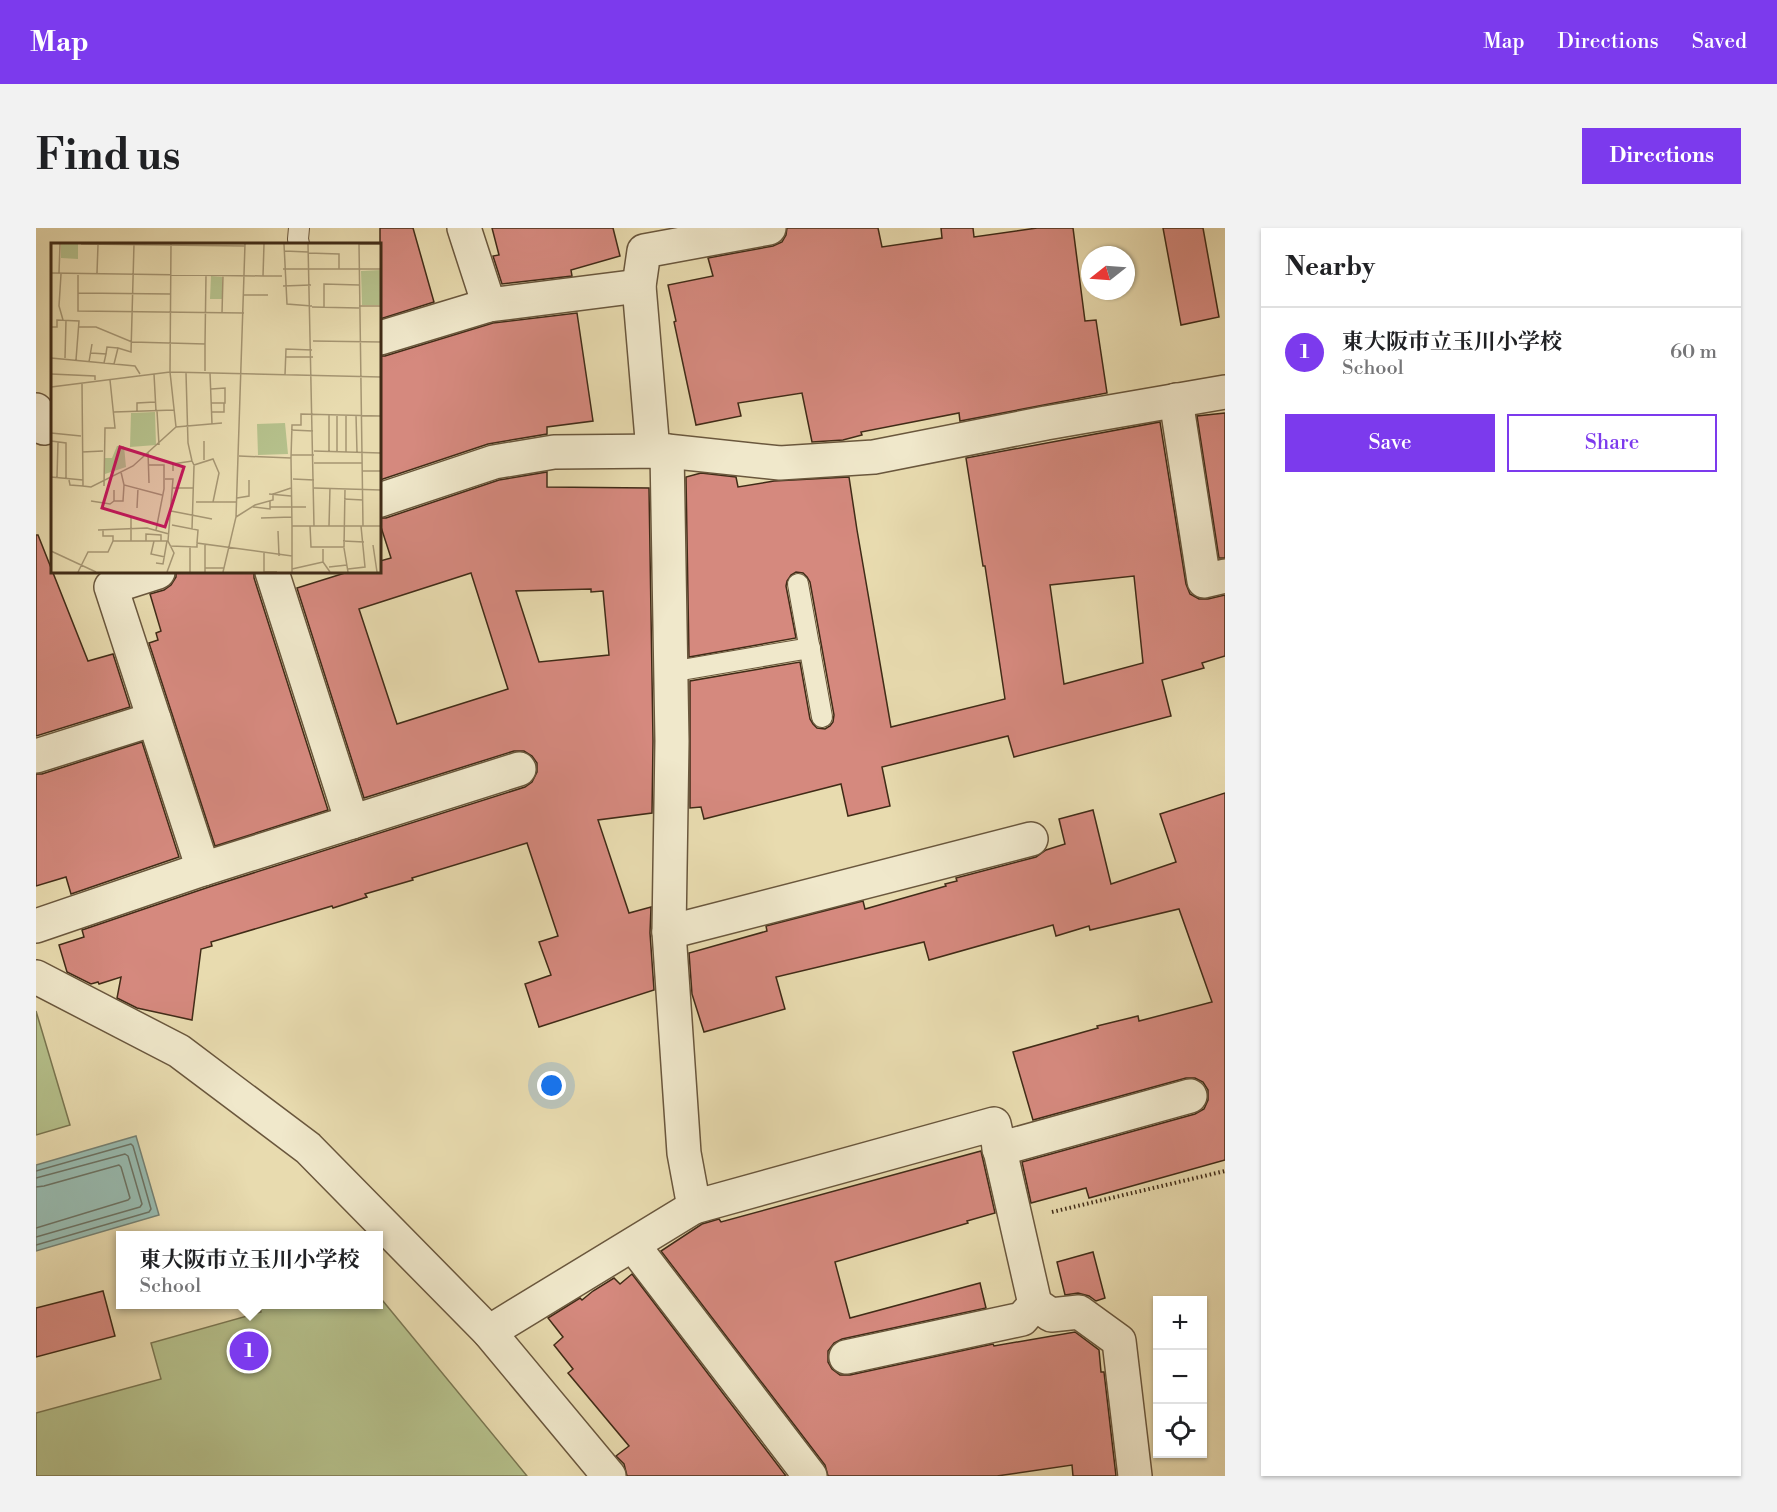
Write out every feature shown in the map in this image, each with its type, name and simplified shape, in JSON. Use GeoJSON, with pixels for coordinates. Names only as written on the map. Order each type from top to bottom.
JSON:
{"type":"FeatureCollection","features":[{"type":"Feature","properties":{"kind":"street"},"geometry":{"type":"LineString","coordinates":[[464,228],[489,305]]}},
{"type":"Feature","properties":{"kind":"street"},"geometry":{"type":"LineString","coordinates":[[694,1207],[684,1153],[669,932],[672,741],[660,451],[639,286],[644,251],[769,228]]}},
{"type":"Feature","properties":{"kind":"street"},"geometry":{"type":"LineString","coordinates":[[381,338],[489,305],[639,286]]}},
{"type":"Feature","properties":{"kind":"street"},"geometry":{"type":"LineString","coordinates":[[381,500],[494,462],[554,452],[660,451],[780,464],[874,457],[1046,423],[1225,392]]}},
{"type":"Feature","properties":{"kind":"street"},"geometry":{"type":"LineString","coordinates":[[1176,400],[1204,581],[1225,576]]}},
{"type":"Feature","properties":{"kind":"street"},"geometry":{"type":"LineString","coordinates":[[36,410],[44,428],[51,426]]}},
{"type":"Feature","properties":{"kind":"street"},"geometry":{"type":"LineString","coordinates":[[155,573],[111,587],[203,868]]}},
{"type":"Feature","properties":{"kind":"street"},"geometry":{"type":"LineString","coordinates":[[272,573],[352,822]]}},
{"type":"Feature","properties":{"kind":"street"},"geometry":{"type":"LineString","coordinates":[[36,756],[154,718]]}},
{"type":"Feature","properties":{"kind":"street"},"geometry":{"type":"LineString","coordinates":[[36,926],[203,868],[519,769]]}},
{"type":"Feature","properties":{"kind":"street"},"geometry":{"type":"LineString","coordinates":[[669,932],[1031,839]]}},
{"type":"Feature","properties":{"kind":"street"},"geometry":{"type":"LineString","coordinates":[[36,977],[179,1051],[308,1148],[489,1332],[609,1476]]}},
{"type":"Feature","properties":{"kind":"street"},"geometry":{"type":"LineString","coordinates":[[999,1149],[1190,1096]]}},
{"type":"Feature","properties":{"kind":"street"},"geometry":{"type":"LineString","coordinates":[[489,1332],[694,1207],[994,1124],[1035,1304],[1051,1315],[1079,1312],[1119,1341],[1135,1476]]}},
{"type":"Feature","properties":{"kind":"street"},"geometry":{"type":"LineString","coordinates":[[633,1245],[810,1476]]}},
{"type":"Feature","properties":{"kind":"street"},"geometry":{"type":"LineString","coordinates":[[846,1357],[1023,1319],[1035,1304]]}},
{"type":"Feature","properties":{"kind":"lane"},"geometry":{"type":"LineString","coordinates":[[299,228],[299,243]]}},
{"type":"Feature","properties":{"kind":"lane"},"geometry":{"type":"LineString","coordinates":[[798,584],[822,717]]}},
{"type":"Feature","properties":{"kind":"lane"},"geometry":{"type":"LineString","coordinates":[[670,672],[810,648]]}},
{"type":"Feature","properties":{"kind":"path"},"geometry":{"type":"LineString","coordinates":[[1016,1220],[1225,1171]]}},
{"type":"Feature","properties":{"kind":"green space"},"geometry":{"type":"Polygon","coordinates":[[[36,1011],[70,1125],[36,1135],[36,1011]]]}},
{"type":"Feature","properties":{"kind":"green space"},"geometry":{"type":"Polygon","coordinates":[[[383,1301],[527,1476],[36,1476],[36,1413],[161,1379],[151,1343],[261,1312],[261,1309],[383,1309],[383,1301]]]}},
{"type":"Feature","properties":{"kind":"water"},"geometry":{"type":"Polygon","coordinates":[[[136,1136],[159,1215],[36,1251],[36,1165],[136,1136]]]}},
{"type":"Feature","properties":{"kind":"building"},"geometry":{"type":"Polygon","coordinates":[[[380,228],[413,228],[434,302],[381,319],[380,228]]]}},
{"type":"Feature","properties":{"kind":"building"},"geometry":{"type":"Polygon","coordinates":[[[492,228],[613,228],[620,256],[571,270],[572,276],[502,284],[493,256],[499,255],[492,228]]]}},
{"type":"Feature","properties":{"kind":"building"},"geometry":{"type":"Polygon","coordinates":[[[787,228],[878,228],[882,247],[942,238],[941,228],[973,228],[974,237],[1037,228],[1073,228],[1085,321],[1096,320],[1107,393],[960,421],[959,413],[861,432],[862,435],[843,440],[812,442],[802,393],[738,403],[741,416],[696,425],[668,285],[713,276],[708,258],[773,246],[782,242],[787,228]]]}},
{"type":"Feature","properties":{"kind":"building"},"geometry":{"type":"Polygon","coordinates":[[[1163,228],[1203,228],[1219,317],[1181,325],[1163,228]]]}},
{"type":"Feature","properties":{"kind":"building"},"geometry":{"type":"Polygon","coordinates":[[[577,313],[593,421],[547,427],[547,434],[488,444],[381,480],[381,356],[493,323],[577,313]]]}},
{"type":"Feature","properties":{"kind":"building"},"geometry":{"type":"Polygon","coordinates":[[[1225,413],[1225,558],[1219,558],[1197,416],[1225,413]]]}},
{"type":"Feature","properties":{"kind":"building"},"geometry":{"type":"Polygon","coordinates":[[[1160,422],[1186,584],[1190,594],[1199,599],[1225,595],[1225,656],[1202,663],[1204,668],[1162,680],[1171,716],[1014,757],[1008,736],[882,767],[890,806],[848,816],[841,784],[704,819],[701,807],[690,808],[690,681],[800,662],[810,719],[813,724],[817,728],[825,729],[833,722],[834,715],[810,582],[803,573],[796,572],[791,575],[786,586],[796,638],[689,657],[686,477],[701,473],[736,477],[738,487],[774,481],[849,477],[891,727],[1005,699],[966,458],[1160,422]],[[1134,576],[1050,585],[1064,684],[1143,663],[1134,576]]]}},
{"type":"Feature","properties":{"kind":"building"},"geometry":{"type":"Polygon","coordinates":[[[547,472],[547,487],[649,488],[652,813],[598,820],[629,913],[651,907],[650,933],[654,990],[539,1027],[525,984],[551,975],[539,942],[558,936],[527,843],[412,878],[413,880],[365,894],[367,897],[333,908],[332,906],[211,942],[212,946],[201,949],[192,1020],[137,1008],[117,998],[121,977],[99,984],[98,982],[91,984],[67,972],[59,945],[84,937],[82,930],[209,887],[525,787],[532,782],[537,772],[537,763],[524,751],[514,751],[364,798],[297,588],[345,573],[381,573],[381,561],[391,558],[381,527],[381,518],[499,480],[547,472]],[[471,573],[359,609],[397,724],[508,689],[471,573]],[[591,589],[516,591],[539,662],[609,655],[603,591],[591,592],[591,589]]]}},
{"type":"Feature","properties":{"kind":"building"},"geometry":{"type":"Polygon","coordinates":[[[36,535],[38,535],[51,573],[53,573],[88,661],[113,654],[130,707],[36,736],[36,535]]]}},
{"type":"Feature","properties":{"kind":"building"},"geometry":{"type":"Polygon","coordinates":[[[176,573],[254,573],[328,810],[215,846],[149,643],[158,640],[156,633],[161,631],[150,594],[164,590],[176,577],[176,573]]]}},
{"type":"Feature","properties":{"kind":"building"},"geometry":{"type":"Polygon","coordinates":[[[142,742],[179,857],[71,894],[66,877],[36,886],[36,774],[142,742]]]}},
{"type":"Feature","properties":{"kind":"building"},"geometry":{"type":"Polygon","coordinates":[[[1225,793],[1225,1160],[1089,1198],[1086,1188],[1031,1203],[1022,1162],[1195,1114],[1204,1109],[1208,1100],[1208,1090],[1203,1082],[1195,1078],[1186,1078],[1033,1120],[1013,1052],[1098,1028],[1097,1026],[1138,1016],[1139,1021],[1212,1002],[1179,909],[1090,930],[1089,926],[1056,936],[1053,925],[929,960],[924,942],[776,977],[785,1009],[704,1032],[692,994],[689,953],[767,931],[766,926],[863,901],[865,909],[946,886],[945,884],[957,881],[956,878],[1036,857],[1046,850],[1065,844],[1059,819],[1093,810],[1111,884],[1176,862],[1160,814],[1225,793]]]}},
{"type":"Feature","properties":{"kind":"building"},"geometry":{"type":"Polygon","coordinates":[[[981,1151],[995,1213],[835,1262],[850,1318],[980,1283],[986,1308],[842,1339],[834,1343],[828,1351],[828,1362],[832,1369],[840,1375],[850,1375],[993,1344],[994,1346],[1075,1332],[1099,1350],[1101,1372],[1104,1372],[1116,1476],[1073,1476],[1072,1465],[997,1476],[828,1476],[825,1465],[661,1251],[702,1224],[719,1219],[721,1222],[981,1151]]]}},
{"type":"Feature","properties":{"kind":"building"},"geometry":{"type":"Polygon","coordinates":[[[1093,1252],[1105,1298],[1096,1301],[1078,1293],[1065,1295],[1057,1262],[1093,1252]]]}},
{"type":"Feature","properties":{"kind":"building"},"geometry":{"type":"Polygon","coordinates":[[[632,1274],[786,1476],[627,1476],[624,1464],[616,1456],[629,1446],[568,1373],[573,1369],[554,1345],[563,1337],[548,1318],[580,1298],[582,1300],[614,1278],[620,1284],[632,1274]]]}},
{"type":"Feature","properties":{"kind":"building"},"geometry":{"type":"Polygon","coordinates":[[[103,1291],[115,1336],[36,1357],[36,1308],[103,1291]]]}},
{"type":"Feature","properties":{"kind":"place","name":"東大阪市立玉川小学校"},"geometry":{"type":"Point","coordinates":[249,1351]}}]}
